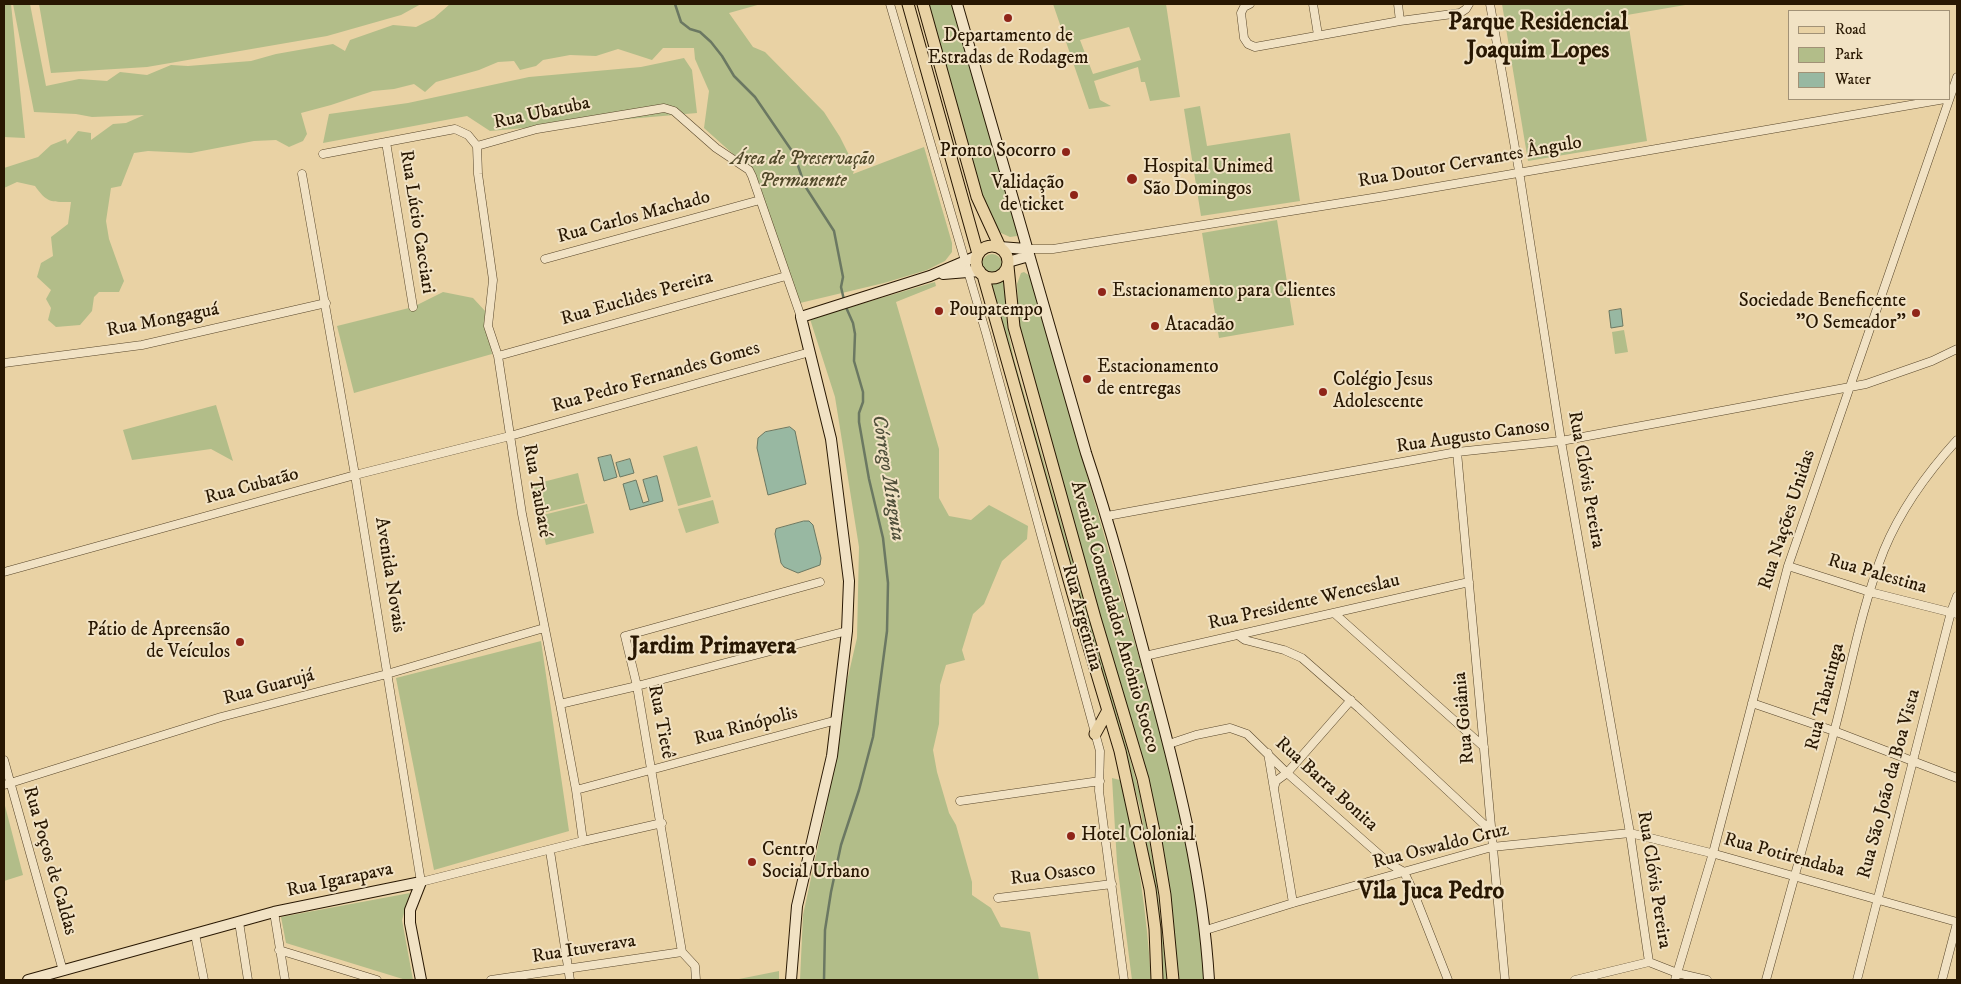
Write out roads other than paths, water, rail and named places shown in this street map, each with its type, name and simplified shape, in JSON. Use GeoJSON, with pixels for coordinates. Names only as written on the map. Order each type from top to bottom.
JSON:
{"type":"FeatureCollection","features":[{"type":"Feature","properties":{"kind":"main road"},"geometry":{"type":"LineString","coordinates":[[908,4],[978,255]]}},
{"type":"Feature","properties":{"kind":"main road"},"geometry":{"type":"LineString","coordinates":[[923,4],[977,197],[1000,247],[1006,254],[1008,264],[1003,273],[996,277],[977,272],[978,255],[983,248],[990,246],[1000,247]]}},
{"type":"Feature","properties":{"kind":"main road","name":"Avenida Comendador Antônio Stocco"},"geometry":{"type":"LineString","coordinates":[[1008,264],[1011,314],[1016,336],[1142,780],[1156,841],[1165,895],[1173,980]]}},
{"type":"Feature","properties":{"kind":"main road","name":"Avenida Comendador Antônio Stocco"},"geometry":{"type":"LineString","coordinates":[[977,272],[1122,760],[1150,889],[1155,929],[1157,980]]}},
{"type":"Feature","properties":{"kind":"main road"},"geometry":{"type":"LineString","coordinates":[[1095,734],[1107,712]]}},
{"type":"Feature","properties":{"kind":"street","name":"Rua Argentina"},"geometry":{"type":"LineString","coordinates":[[890,4],[965,260],[977,272],[1052,572],[1100,751],[1100,781],[1124,980]]}},
{"type":"Feature","properties":{"kind":"street"},"geometry":{"type":"LineString","coordinates":[[957,4],[1086,454],[1106,516],[1170,744],[1190,832],[1206,930],[1209,980]]}},
{"type":"Feature","properties":{"kind":"street"},"geometry":{"type":"LineString","coordinates":[[1250,4],[1244,7],[1241,13],[1244,38],[1248,44],[1255,47],[1460,12],[1466,10],[1469,4]]}},
{"type":"Feature","properties":{"kind":"street"},"geometry":{"type":"LineString","coordinates":[[1313,4],[1318,35]]}},
{"type":"Feature","properties":{"kind":"street"},"geometry":{"type":"LineString","coordinates":[[1398,4],[1400,21]]}},
{"type":"Feature","properties":{"kind":"street","name":"Rua Clóvis Pereira"},"geometry":{"type":"LineString","coordinates":[[1490,4],[1519,171],[1561,441],[1630,833],[1649,962]]}},
{"type":"Feature","properties":{"kind":"street","name":"Rua Nações Unidas"},"geometry":{"type":"LineString","coordinates":[[1951,95],[1957,77]]}},
{"type":"Feature","properties":{"kind":"street","name":"Rua Doutor Cervantes Ângulo"},"geometry":{"type":"LineString","coordinates":[[1028,253],[1376,197],[1939,100]]}},
{"type":"Feature","properties":{"kind":"street","name":"Rua Nações Unidas"},"geometry":{"type":"LineString","coordinates":[[1676,977],[1713,853],[1788,566],[1949,100]]}},
{"type":"Feature","properties":{"kind":"street","name":"Rua Ubatuba"},"geometry":{"type":"LineString","coordinates":[[323,154],[455,129],[468,135],[477,146],[538,129],[664,108],[674,111],[716,148],[749,170],[760,200]]}},
{"type":"Feature","properties":{"kind":"street","name":"Rua Lúcio Cacciari"},"geometry":{"type":"LineString","coordinates":[[386,142],[413,307]]}},
{"type":"Feature","properties":{"kind":"street","name":"Rua Taubaté"},"geometry":{"type":"LineString","coordinates":[[477,146],[478,174],[493,280],[488,326],[498,356],[522,514],[560,704],[576,790],[583,841]]}},
{"type":"Feature","properties":{"kind":"street","name":"Avenida Novais"},"geometry":{"type":"LineString","coordinates":[[302,174],[355,475],[421,882]]}},
{"type":"Feature","properties":{"kind":"street"},"geometry":{"type":"LineString","coordinates":[[760,200],[801,316],[831,439],[849,581],[847,631],[832,756],[797,906],[791,980]]}},
{"type":"Feature","properties":{"kind":"street","name":"Rua Carlos Machado"},"geometry":{"type":"LineString","coordinates":[[545,259],[760,200]]}},
{"type":"Feature","properties":{"kind":"street"},"geometry":{"type":"LineString","coordinates":[[1000,247],[1028,253]]}},
{"type":"Feature","properties":{"kind":"street"},"geometry":{"type":"LineString","coordinates":[[1008,264],[1028,253]]}},
{"type":"Feature","properties":{"kind":"street"},"geometry":{"type":"LineString","coordinates":[[801,316],[930,276],[978,255]]}},
{"type":"Feature","properties":{"kind":"street"},"geometry":{"type":"LineString","coordinates":[[930,276],[977,272]]}},
{"type":"Feature","properties":{"kind":"street","name":"Rua Euclides Pereira"},"geometry":{"type":"LineString","coordinates":[[498,356],[786,276]]}},
{"type":"Feature","properties":{"kind":"street","name":"Rua Mongaguá"},"geometry":{"type":"LineString","coordinates":[[4,363],[142,344],[326,303]]}},
{"type":"Feature","properties":{"kind":"street","name":"Rua Augusto Canoso"},"geometry":{"type":"LineString","coordinates":[[1106,516],[1457,452],[1561,441],[1849,386],[1874,381],[1932,361],[1957,349]]}},
{"type":"Feature","properties":{"kind":"street","name":"Rua Pedro Fernandes Gomes"},"geometry":{"type":"LineString","coordinates":[[510,436],[810,352]]}},
{"type":"Feature","properties":{"kind":"street","name":"Rua Cubatão"},"geometry":{"type":"LineString","coordinates":[[4,572],[355,475],[510,436]]}},
{"type":"Feature","properties":{"kind":"street","name":"Rua Tabatinga"},"geometry":{"type":"LineString","coordinates":[[1766,980],[1796,876],[1870,592],[1885,549],[1907,505],[1957,440]]}},
{"type":"Feature","properties":{"kind":"street","name":"Rua Goiânia"},"geometry":{"type":"LineString","coordinates":[[1457,452],[1505,980]]}},
{"type":"Feature","properties":{"kind":"street","name":"Rua Palestina"},"geometry":{"type":"LineString","coordinates":[[1788,566],[1870,592],[1954,613]]}},
{"type":"Feature","properties":{"kind":"street","name":"Rua Tietê"},"geometry":{"type":"LineString","coordinates":[[696,980],[695,966],[682,952],[662,823],[637,686],[625,636],[820,582]]}},
{"type":"Feature","properties":{"kind":"street","name":"Rua Presidente Wenceslau"},"geometry":{"type":"LineString","coordinates":[[1146,656],[1469,582]]}},
{"type":"Feature","properties":{"kind":"street","name":"Rua São João da Boa Vista"},"geometry":{"type":"LineString","coordinates":[[1857,980],[1957,596]]}},
{"type":"Feature","properties":{"kind":"street"},"geometry":{"type":"LineString","coordinates":[[1334,613],[1484,747]]}},
{"type":"Feature","properties":{"kind":"street","name":"Rua Guarujá"},"geometry":{"type":"LineString","coordinates":[[7,784],[222,717],[387,674],[544,628]]}},
{"type":"Feature","properties":{"kind":"street"},"geometry":{"type":"LineString","coordinates":[[560,704],[637,686],[847,631]]}},
{"type":"Feature","properties":{"kind":"street"},"geometry":{"type":"LineString","coordinates":[[1238,634],[1245,640],[1284,650],[1302,658],[1351,700],[1490,830]]}},
{"type":"Feature","properties":{"kind":"street"},"geometry":{"type":"LineString","coordinates":[[1274,790],[1276,781],[1287,773],[1351,700]]}},
{"type":"Feature","properties":{"kind":"street"},"geometry":{"type":"LineString","coordinates":[[1752,703],[1834,731],[1957,778]]}},
{"type":"Feature","properties":{"kind":"street","name":"Rua Rinópolis"},"geometry":{"type":"LineString","coordinates":[[576,790],[837,720]]}},
{"type":"Feature","properties":{"kind":"street","name":"Rua Barra Bonita"},"geometry":{"type":"LineString","coordinates":[[1170,744],[1196,735],[1230,728],[1247,734],[1287,773],[1390,864],[1404,872]]}},
{"type":"Feature","properties":{"kind":"street"},"geometry":{"type":"LineString","coordinates":[[1268,754],[1293,903]]}},
{"type":"Feature","properties":{"kind":"street","name":"Rua Poços de Caldas"},"geometry":{"type":"LineString","coordinates":[[4,760],[7,784],[63,971]]}},
{"type":"Feature","properties":{"kind":"street"},"geometry":{"type":"LineString","coordinates":[[960,801],[1100,781]]}},
{"type":"Feature","properties":{"kind":"street","name":"Rua Igarapava"},"geometry":{"type":"LineString","coordinates":[[28,980],[47,978],[63,971],[274,912],[421,882],[662,823]]}},
{"type":"Feature","properties":{"kind":"street","name":"Rua Oswaldo Cruz"},"geometry":{"type":"LineString","coordinates":[[1206,930],[1293,903],[1492,847],[1630,833]]}},
{"type":"Feature","properties":{"kind":"street","name":"Rua Potirendaba"},"geometry":{"type":"LineString","coordinates":[[1630,833],[1713,853],[1957,922]]}},
{"type":"Feature","properties":{"kind":"street"},"geometry":{"type":"LineString","coordinates":[[550,851],[570,980]]}},
{"type":"Feature","properties":{"kind":"street"},"geometry":{"type":"LineString","coordinates":[[1404,872],[1448,980]]}},
{"type":"Feature","properties":{"kind":"street"},"geometry":{"type":"LineString","coordinates":[[421,882],[410,910],[410,923],[421,980]]}},
{"type":"Feature","properties":{"kind":"street","name":"Rua Osasco"},"geometry":{"type":"LineString","coordinates":[[998,898],[1112,884]]}},
{"type":"Feature","properties":{"kind":"street"},"geometry":{"type":"LineString","coordinates":[[274,912],[285,980]]}},
{"type":"Feature","properties":{"kind":"street"},"geometry":{"type":"LineString","coordinates":[[239,922],[248,980]]}},
{"type":"Feature","properties":{"kind":"street"},"geometry":{"type":"LineString","coordinates":[[1942,980],[1957,922]]}},
{"type":"Feature","properties":{"kind":"street"},"geometry":{"type":"LineString","coordinates":[[195,934],[204,980]]}},
{"type":"Feature","properties":{"kind":"street"},"geometry":{"type":"LineString","coordinates":[[280,950],[377,980]]}},
{"type":"Feature","properties":{"kind":"street","name":"Rua Ituverava"},"geometry":{"type":"LineString","coordinates":[[491,980],[682,952]]}},
{"type":"Feature","properties":{"kind":"street"},"geometry":{"type":"LineString","coordinates":[[1575,980],[1649,962],[1676,977],[1707,980]]}},
{"type":"Feature","properties":{"kind":"water"},"geometry":{"type":"Polygon","coordinates":[[[1621,309],[1623,326],[1611,328],[1609,311],[1621,309]]]}},
{"type":"Feature","properties":{"kind":"water"},"geometry":{"type":"Polygon","coordinates":[[[790,427],[795,431],[806,484],[768,495],[757,448],[758,438],[765,432],[790,427]]]}},
{"type":"Feature","properties":{"kind":"water"},"geometry":{"type":"Polygon","coordinates":[[[611,455],[617,477],[604,481],[598,458],[611,455]]]}},
{"type":"Feature","properties":{"kind":"water"},"geometry":{"type":"Polygon","coordinates":[[[630,459],[634,473],[620,477],[616,463],[630,459]]]}},
{"type":"Feature","properties":{"kind":"water"},"geometry":{"type":"Polygon","coordinates":[[[657,476],[663,501],[630,510],[623,484],[636,480],[643,503],[649,501],[643,480],[657,476]]]}},
{"type":"Feature","properties":{"kind":"water"},"geometry":{"type":"Polygon","coordinates":[[[809,521],[813,525],[821,558],[820,565],[798,573],[784,567],[781,563],[775,534],[776,529],[809,521]]]}},
{"type":"Feature","properties":{"kind":"waterway","name":"Córrego Minguta"},"geometry":{"type":"LineString","coordinates":[[675,4],[681,22],[690,29],[700,32],[711,42],[734,76],[755,97],[794,154],[805,186],[834,231],[843,277],[841,287],[844,300]]}},
{"type":"Feature","properties":{"kind":"waterway","name":"Córrego Minguta"},"geometry":{"type":"LineString","coordinates":[[824,980],[825,930],[831,892],[841,845],[859,790],[873,737],[887,631],[888,583],[883,538],[869,479],[859,422],[863,392],[854,361],[855,334],[853,323],[845,305]]}},
{"type":"Feature","properties":{"kind":"place","name":"Departamento de Estradas de Rodagem"},"geometry":{"type":"Point","coordinates":[1008,18]}},
{"type":"Feature","properties":{"kind":"place","name":"Pronto Socorro"},"geometry":{"type":"Point","coordinates":[1066,152]}},
{"type":"Feature","properties":{"kind":"place","name":"Hospital Unimed São Domingos"},"geometry":{"type":"Point","coordinates":[1132,179]}},
{"type":"Feature","properties":{"kind":"place","name":"Validação de ticket"},"geometry":{"type":"Point","coordinates":[1074,195]}},
{"type":"Feature","properties":{"kind":"place","name":"Estacionamento para Clientes"},"geometry":{"type":"Point","coordinates":[1102,292]}},
{"type":"Feature","properties":{"kind":"place","name":"Poupatempo"},"geometry":{"type":"Point","coordinates":[939,311]}},
{"type":"Feature","properties":{"kind":"place","name":"Sociedade Beneficente \"O Semeador\""},"geometry":{"type":"Point","coordinates":[1916,313]}},
{"type":"Feature","properties":{"kind":"place","name":"Atacadão"},"geometry":{"type":"Point","coordinates":[1155,326]}},
{"type":"Feature","properties":{"kind":"place","name":"Estacionamento de entregas"},"geometry":{"type":"Point","coordinates":[1087,379]}},
{"type":"Feature","properties":{"kind":"place","name":"Colégio Jesus Adolescente"},"geometry":{"type":"Point","coordinates":[1323,392]}},
{"type":"Feature","properties":{"kind":"place","name":"Pátio de Apreensão de Veículos"},"geometry":{"type":"Point","coordinates":[240,642]}},
{"type":"Feature","properties":{"kind":"place","name":"Hotel Colonial"},"geometry":{"type":"Point","coordinates":[1071,836]}},
{"type":"Feature","properties":{"kind":"place","name":"Centro Social Urbano"},"geometry":{"type":"Point","coordinates":[752,862]}},
{"type":"Feature","properties":{"kind":"district","name":"Parque Residencial Joaquim Lopes"},"geometry":{"type":"Point","coordinates":[1538,38]}},
{"type":"Feature","properties":{"kind":"district","name":"Jardim Primavera"},"geometry":{"type":"Point","coordinates":[713,648]}},
{"type":"Feature","properties":{"kind":"district","name":"Vila Juca Pedro"},"geometry":{"type":"Point","coordinates":[1431,893]}},
{"type":"Feature","properties":{"kind":"park label","name":"Área de Preservação Permanente"},"geometry":{"type":"Point","coordinates":[803,171]}}]}
